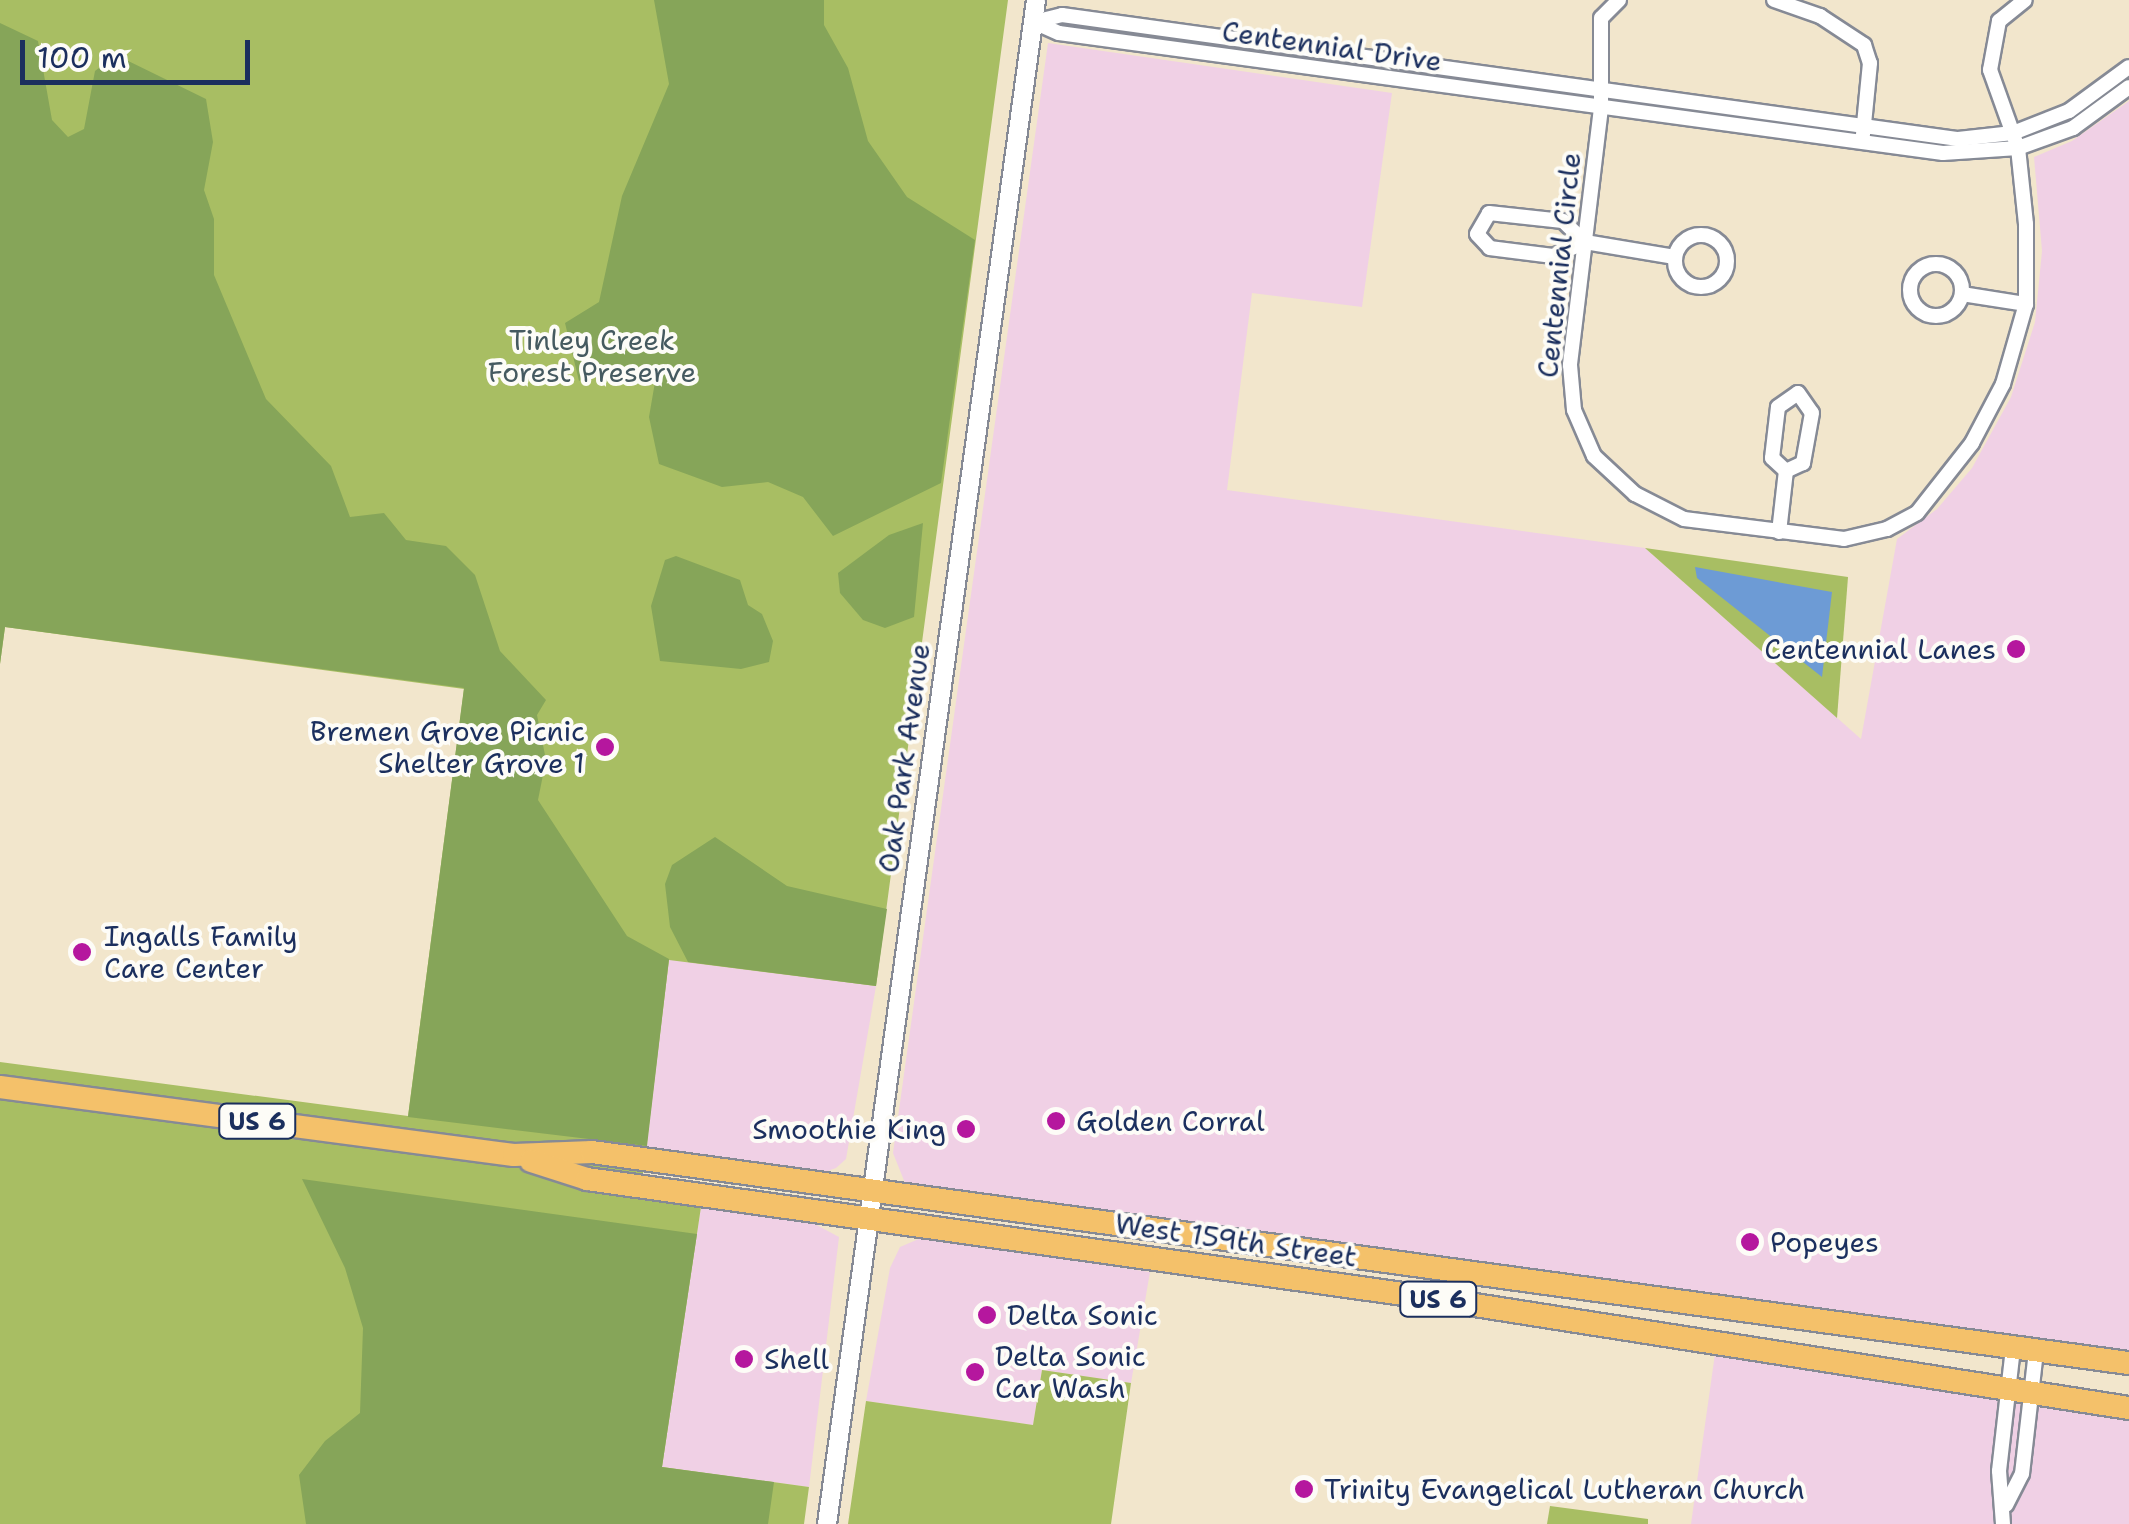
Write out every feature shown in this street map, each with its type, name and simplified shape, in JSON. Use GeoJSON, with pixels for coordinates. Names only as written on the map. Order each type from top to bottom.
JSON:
{"type":"FeatureCollection","features":[{"type":"Feature","properties":{"kind":"main road","name":"West 159th Street"},"geometry":{"type":"LineString","coordinates":[[0,1087],[514,1155],[592,1152],[2129,1363]]}},
{"type":"Feature","properties":{"kind":"main road","name":"West 159th Street"},"geometry":{"type":"LineString","coordinates":[[514,1155],[587,1179],[1424,1296],[2129,1408]]}},
{"type":"Feature","properties":{"kind":"street","name":"Oak Park Avenue"},"geometry":{"type":"LineString","coordinates":[[827,1524],[1036,0]]}},
{"type":"Feature","properties":{"kind":"street","name":"Centennial Circle"},"geometry":{"type":"LineString","coordinates":[[1599,0],[1601,108],[1570,378],[1574,410],[1594,456],[1635,494],[1684,519],[1860,538],[1917,513],[1978,430],[2003,384],[2026,304],[2015,140],[1990,70],[1999,21],[2025,0]]}},
{"type":"Feature","properties":{"kind":"street"},"geometry":{"type":"LineString","coordinates":[[1601,18],[1618,0]]}},
{"type":"Feature","properties":{"kind":"street"},"geometry":{"type":"LineString","coordinates":[[1774,0],[1820,16],[1864,45],[1870,63],[1861,144]]}},
{"type":"Feature","properties":{"kind":"street","name":"Centennial Drive"},"geometry":{"type":"LineString","coordinates":[[1034,22],[1062,15],[1958,139],[2015,140],[2070,111],[2129,68]]}},
{"type":"Feature","properties":{"kind":"street","name":"Centennial Drive"},"geometry":{"type":"LineString","coordinates":[[1034,22],[1059,34],[1943,153],[2074,128],[2129,87]]}},
{"type":"Feature","properties":{"kind":"street"},"geometry":{"type":"LineString","coordinates":[[1585,242],[1553,256],[1490,248],[1482,244],[1478,225],[1490,213],[1563,221],[1585,242],[1675,258]]}},
{"type":"Feature","properties":{"kind":"street"},"geometry":{"type":"LineString","coordinates":[[1962,294],[2026,304]]}},
{"type":"Feature","properties":{"kind":"street"},"geometry":{"type":"LineString","coordinates":[[1798,393],[1812,412],[1803,464],[1786,471],[1772,458],[1778,407],[1798,393]]}},
{"type":"Feature","properties":{"kind":"street"},"geometry":{"type":"LineString","coordinates":[[1779,532],[1786,471]]}},
{"type":"Feature","properties":{"kind":"street"},"geometry":{"type":"LineString","coordinates":[[2004,1524],[2006,1506],[1999,1471],[2007,1390],[2025,1350]]}},
{"type":"Feature","properties":{"kind":"street"},"geometry":{"type":"LineString","coordinates":[[2006,1506],[2022,1474],[2031,1393],[2025,1350]]}},
{"type":"Feature","properties":{"kind":"shaded area"},"geometry":{"type":"Polygon","coordinates":[[[1048,43],[1392,93],[1362,307],[1252,293],[1227,490],[1645,548],[1861,739],[1897,539],[1937,509],[1972,468],[2011,397],[2035,322],[2042,251],[2034,157],[2072,141],[2129,101],[2129,1352],[914,1190],[905,1183],[893,1153],[1048,43]]]}},
{"type":"Feature","properties":{"kind":"shaded area"},"geometry":{"type":"Polygon","coordinates":[[[669,959],[876,986],[846,1159],[836,1168],[822,1173],[646,1153],[669,959]]]}},
{"type":"Feature","properties":{"kind":"shaded area"},"geometry":{"type":"Polygon","coordinates":[[[701,1207],[811,1222],[839,1237],[809,1487],[662,1467],[701,1207]]]}},
{"type":"Feature","properties":{"kind":"shaded area"},"geometry":{"type":"Polygon","coordinates":[[[921,1238],[1150,1272],[1131,1383],[1042,1370],[1033,1425],[866,1401],[890,1268],[900,1247],[921,1238]]]}},
{"type":"Feature","properties":{"kind":"shaded area"},"geometry":{"type":"Polygon","coordinates":[[[1715,1354],[2129,1421],[2129,1524],[1691,1524],[1715,1354]]]}},
{"type":"Feature","properties":{"kind":"green space","name":"Tinley Creek Forest Preserve"},"geometry":{"type":"Polygon","coordinates":[[[0,0],[1008,0],[876,986],[669,960],[640,1199],[701,1207],[662,1467],[809,1487],[804,1524],[0,1524],[0,1062],[408,1116],[464,689],[5,627],[0,664],[0,0]]]}},
{"type":"Feature","properties":{"kind":"green space"},"geometry":{"type":"Polygon","coordinates":[[[654,0],[824,0],[824,25],[848,68],[868,141],[907,197],[975,240],[941,483],[833,536],[803,497],[768,482],[722,487],[659,464],[649,417],[655,382],[636,367],[602,369],[579,381],[565,323],[599,302],[622,196],[669,84],[654,0]]]}},
{"type":"Feature","properties":{"kind":"green space"},"geometry":{"type":"Polygon","coordinates":[[[0,23],[38,41],[52,120],[68,137],[84,129],[95,71],[116,55],[206,99],[213,142],[204,190],[214,219],[214,275],[266,399],[331,466],[350,517],[384,513],[406,540],[446,546],[475,575],[500,651],[546,700],[537,715],[546,760],[538,800],[627,936],[669,959],[647,1146],[408,1117],[464,688],[5,627],[0,664],[0,23]]]}},
{"type":"Feature","properties":{"kind":"green space"},"geometry":{"type":"Polygon","coordinates":[[[923,523],[914,617],[885,628],[863,620],[840,593],[838,573],[889,535],[923,523]]]}},
{"type":"Feature","properties":{"kind":"green space"},"geometry":{"type":"Polygon","coordinates":[[[1645,548],[1848,577],[1837,718],[1645,548]]]}},
{"type":"Feature","properties":{"kind":"green space"},"geometry":{"type":"Polygon","coordinates":[[[676,556],[740,580],[748,605],[762,614],[773,641],[769,662],[741,669],[660,661],[651,606],[665,560],[676,556]]]}},
{"type":"Feature","properties":{"kind":"green space"},"geometry":{"type":"Polygon","coordinates":[[[715,837],[787,886],[887,909],[876,986],[688,962],[670,927],[665,884],[672,865],[715,837]]]}},
{"type":"Feature","properties":{"kind":"green space"},"geometry":{"type":"Polygon","coordinates":[[[302,1179],[697,1234],[662,1467],[774,1482],[768,1524],[306,1524],[299,1475],[325,1441],[360,1413],[363,1328],[345,1268],[302,1179]]]}},
{"type":"Feature","properties":{"kind":"green space"},"geometry":{"type":"Polygon","coordinates":[[[1042,1370],[1131,1383],[1111,1524],[848,1524],[866,1401],[1033,1425],[1042,1370]]]}},
{"type":"Feature","properties":{"kind":"green space"},"geometry":{"type":"Polygon","coordinates":[[[1550,1506],[1648,1519],[1648,1524],[1547,1524],[1550,1506]]]}},
{"type":"Feature","properties":{"kind":"water"},"geometry":{"type":"Polygon","coordinates":[[[1695,567],[1832,592],[1822,677],[1697,578],[1695,567]]]}},
{"type":"Feature","properties":{"kind":"place","name":"Centennial Lanes"},"geometry":{"type":"Point","coordinates":[2016,649]}},
{"type":"Feature","properties":{"kind":"place","name":"Bremen Grove Picnic Shelter Grove 1"},"geometry":{"type":"Point","coordinates":[605,747]}},
{"type":"Feature","properties":{"kind":"place","name":"Ingalls Family Care Center"},"geometry":{"type":"Point","coordinates":[82,952]}},
{"type":"Feature","properties":{"kind":"place","name":"Golden Corral"},"geometry":{"type":"Point","coordinates":[1056,1121]}},
{"type":"Feature","properties":{"kind":"place","name":"Smoothie King"},"geometry":{"type":"Point","coordinates":[966,1129]}},
{"type":"Feature","properties":{"kind":"place","name":"Popeyes"},"geometry":{"type":"Point","coordinates":[1750,1242]}},
{"type":"Feature","properties":{"kind":"place","name":"Delta Sonic"},"geometry":{"type":"Point","coordinates":[987,1315]}},
{"type":"Feature","properties":{"kind":"place","name":"Shell"},"geometry":{"type":"Point","coordinates":[744,1359]}},
{"type":"Feature","properties":{"kind":"place","name":"Delta Sonic Car Wash"},"geometry":{"type":"Point","coordinates":[975,1372]}},
{"type":"Feature","properties":{"kind":"place","name":"Trinity Evangelical Lutheran Church"},"geometry":{"type":"Point","coordinates":[1304,1489]}}]}
